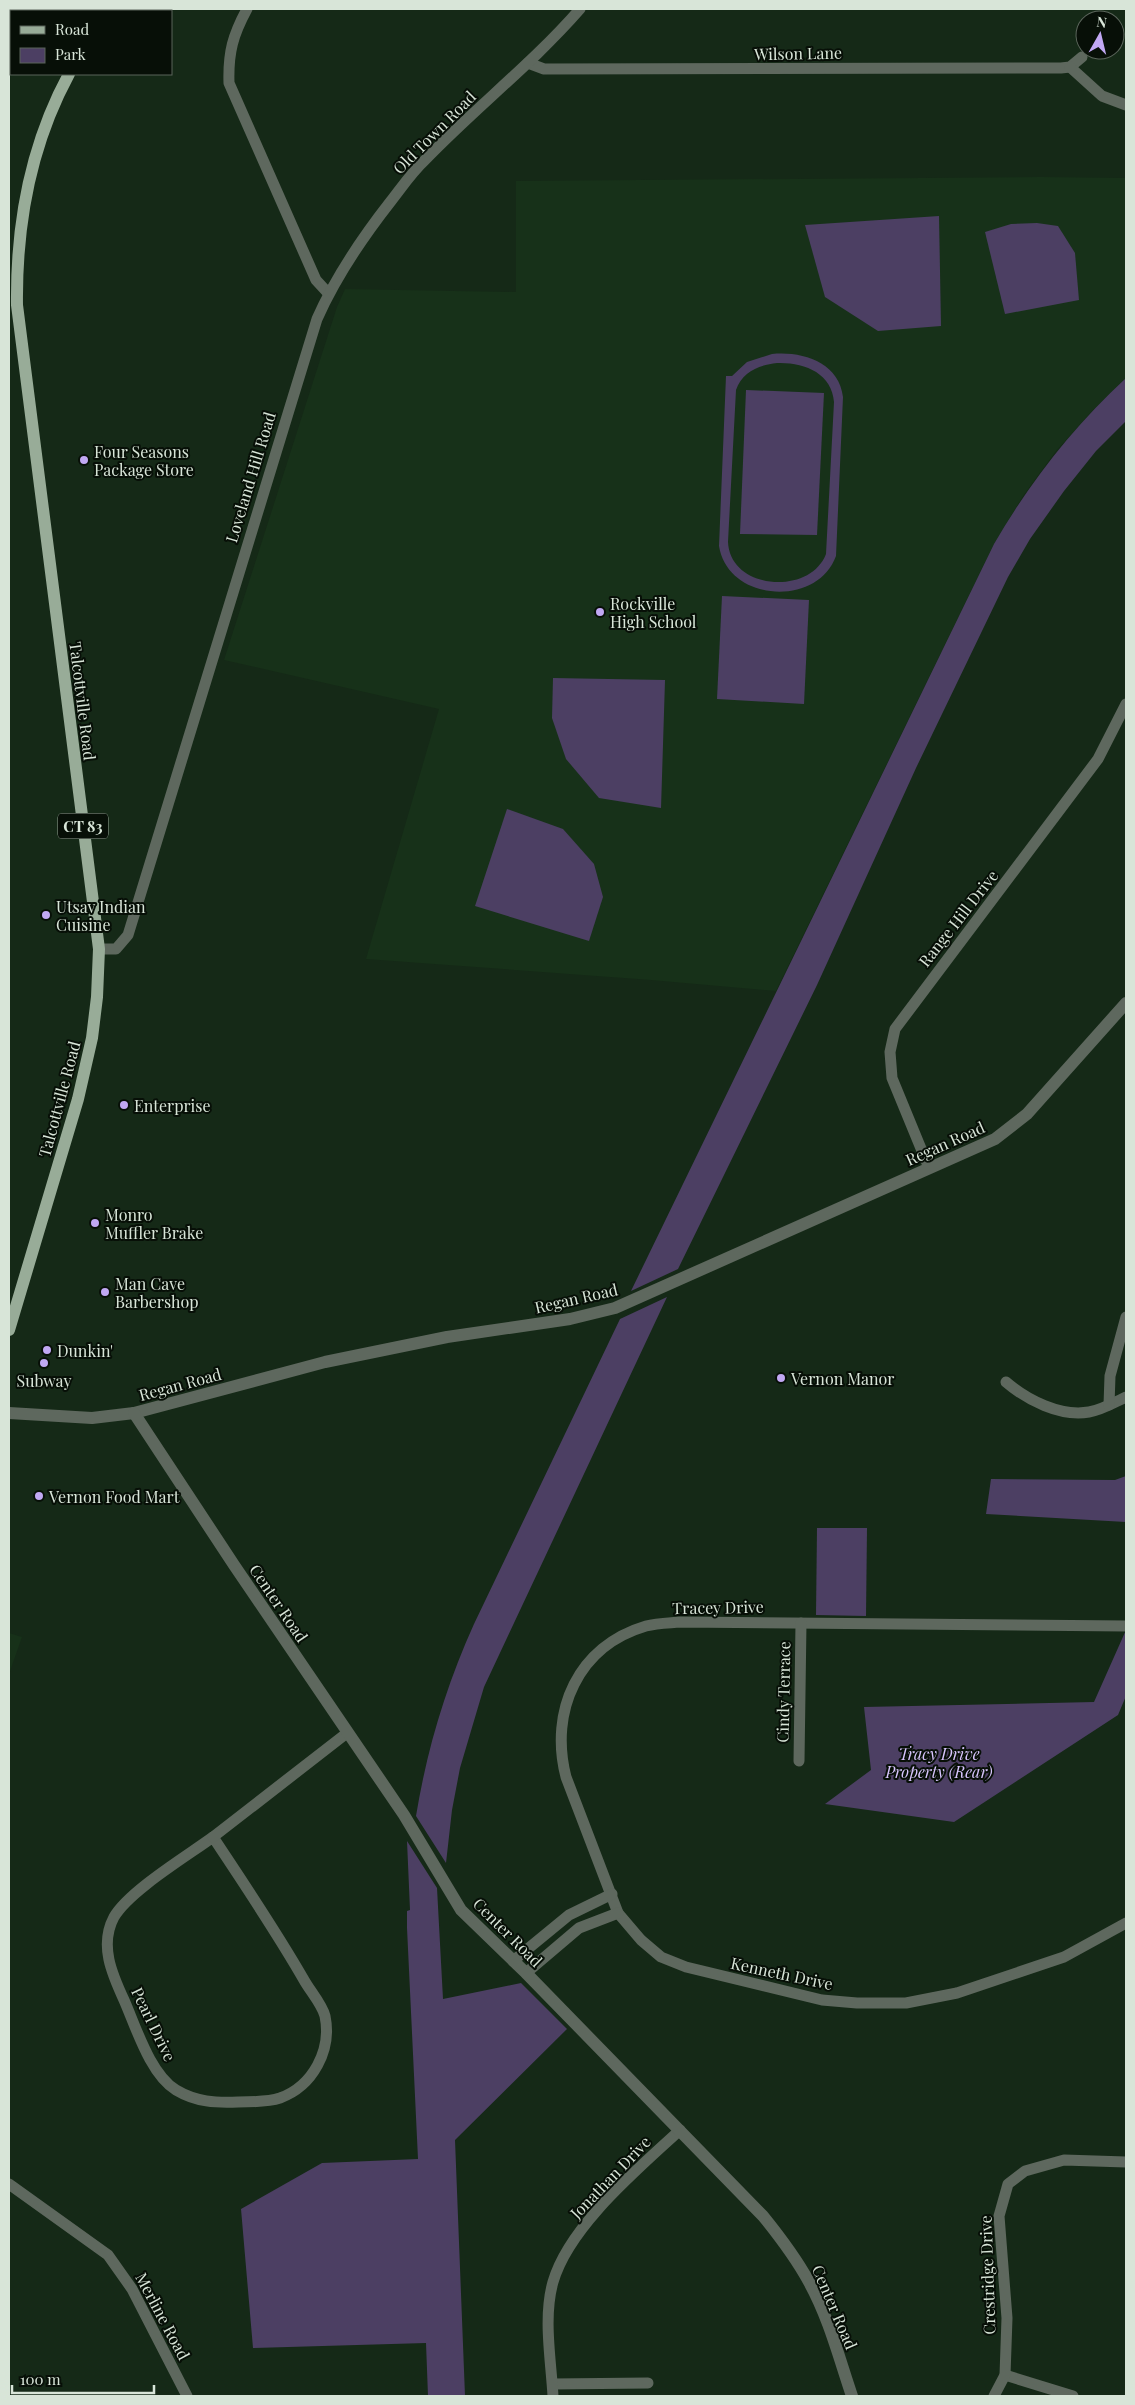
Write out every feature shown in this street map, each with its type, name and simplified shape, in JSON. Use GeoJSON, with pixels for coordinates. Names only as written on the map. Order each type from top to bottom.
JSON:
{"type":"FeatureCollection","features":[{"type":"Feature","properties":{"kind":"main road","name":"Talcottville Road"},"geometry":{"type":"LineString","coordinates":[[9,1330],[78,1099],[92,1038],[97,997],[99,948],[17,305],[16,259],[23,205],[31,169],[49,114],[68,75]]}},
{"type":"Feature","properties":{"kind":"street"},"geometry":{"type":"LineString","coordinates":[[248,9],[233,40],[228,57],[229,83],[316,280],[328,293]]}},
{"type":"Feature","properties":{"kind":"street","name":"Old Town Road"},"geometry":{"type":"LineString","coordinates":[[328,293],[340,272],[374,223],[424,160],[528,63],[580,9]]}},
{"type":"Feature","properties":{"kind":"street"},"geometry":{"type":"LineString","coordinates":[[1078,60],[1070,67],[1102,96],[1126,105]]}},
{"type":"Feature","properties":{"kind":"street","name":"Wilson Lane"},"geometry":{"type":"LineString","coordinates":[[528,63],[544,69],[770,70],[1070,67]]}},
{"type":"Feature","properties":{"kind":"street","name":"Loveland Hill Road"},"geometry":{"type":"LineString","coordinates":[[99,948],[116,949],[128,935],[255,515],[317,319],[328,293]]}},
{"type":"Feature","properties":{"kind":"street","name":"Range Hill Drive"},"geometry":{"type":"LineString","coordinates":[[929,1168],[892,1078],[890,1052],[895,1029],[1098,759],[1126,704]]}},
{"type":"Feature","properties":{"kind":"street","name":"Regan Road"},"geometry":{"type":"LineString","coordinates":[[9,1413],[92,1418],[134,1413],[325,1362],[447,1337],[570,1319],[615,1308],[995,1139],[1015,1125],[1126,1003]]}},
{"type":"Feature","properties":{"kind":"street"},"geometry":{"type":"LineString","coordinates":[[1109,1405],[1110,1376],[1126,1317]]}},
{"type":"Feature","properties":{"kind":"street"},"geometry":{"type":"LineString","coordinates":[[1006,1382],[1022,1396],[1060,1410],[1089,1412],[1126,1397]]}},
{"type":"Feature","properties":{"kind":"street","name":"Center Road"},"geometry":{"type":"LineString","coordinates":[[134,1413],[347,1733],[404,1815],[461,1910],[526,1973],[764,2216],[788,2247],[810,2283],[829,2326],[852,2396]]}},
{"type":"Feature","properties":{"kind":"street","name":"Tracey Drive"},"geometry":{"type":"LineString","coordinates":[[618,1913],[566,1777],[560,1755],[561,1729],[565,1704],[577,1678],[606,1645],[647,1626],[680,1622],[1126,1626]]}},
{"type":"Feature","properties":{"kind":"street","name":"Cindy Terrace"},"geometry":{"type":"LineString","coordinates":[[799,1761],[800,1623]]}},
{"type":"Feature","properties":{"kind":"street","name":"Pearl Drive"},"geometry":{"type":"LineString","coordinates":[[213,1836],[271,1924],[324,2015],[325,2042],[318,2068],[299,2087],[279,2098],[213,2104],[175,2090],[160,2074],[148,2055],[110,1965],[107,1936],[114,1918],[126,1900],[347,1733]]}},
{"type":"Feature","properties":{"kind":"street"},"geometry":{"type":"LineString","coordinates":[[513,1961],[568,1915],[612,1894]]}},
{"type":"Feature","properties":{"kind":"street"},"geometry":{"type":"LineString","coordinates":[[526,1973],[579,1928],[618,1913]]}},
{"type":"Feature","properties":{"kind":"street","name":"Kenneth Drive"},"geometry":{"type":"LineString","coordinates":[[618,1913],[641,1940],[661,1958],[686,1967],[822,2000],[858,2003],[906,2003],[957,1993],[1064,1957],[1126,1923]]}},
{"type":"Feature","properties":{"kind":"street","name":"Jonathan Drive"},"geometry":{"type":"LineString","coordinates":[[553,2396],[549,2314],[553,2281],[566,2253],[581,2228],[680,2130]]}},
{"type":"Feature","properties":{"kind":"street","name":"Crestridge Drive"},"geometry":{"type":"LineString","coordinates":[[994,2396],[1005,2376],[1007,2318],[998,2216],[1008,2184],[1025,2172],[1064,2160],[1126,2162]]}},
{"type":"Feature","properties":{"kind":"street","name":"Merline Road"},"geometry":{"type":"LineString","coordinates":[[9,2184],[108,2255],[132,2289],[187,2396]]}},
{"type":"Feature","properties":{"kind":"street"},"geometry":{"type":"LineString","coordinates":[[1005,2376],[1073,2396]]}},
{"type":"Feature","properties":{"kind":"street"},"geometry":{"type":"LineString","coordinates":[[553,2384],[648,2383]]}},
{"type":"Feature","properties":{"kind":"shaded area","name":"Rockville High School"},"geometry":{"type":"Polygon","coordinates":[[[1126,178],[1126,378],[1094,409],[1056,451],[1023,496],[994,544],[776,991],[366,959],[439,709],[224,660],[337,307],[345,289],[516,292],[516,181],[1126,178]]]}},
{"type":"Feature","properties":{"kind":"shaded area"},"geometry":{"type":"Polygon","coordinates":[[[9,1633],[22,1637],[9,1674],[9,1633]]]}},
{"type":"Feature","properties":{"kind":"green space"},"geometry":{"type":"Polygon","coordinates":[[[939,216],[941,326],[878,331],[825,297],[805,225],[939,216]]]}},
{"type":"Feature","properties":{"kind":"green space"},"geometry":{"type":"Polygon","coordinates":[[[1037,223],[1058,226],[1075,253],[1079,300],[1005,314],[985,232],[1011,224],[1037,223]]]}},
{"type":"Feature","properties":{"kind":"green space"},"geometry":{"type":"Polygon","coordinates":[[[772,354],[807,357],[827,367],[840,385],[843,397],[836,556],[826,573],[811,584],[793,590],[774,592],[755,587],[738,578],[726,565],[719,546],[726,376],[732,376],[747,362],[772,354]],[[787,363],[770,364],[752,371],[742,378],[736,390],[728,542],[732,558],[742,570],[756,578],[772,582],[804,577],[817,568],[826,554],[834,402],[832,392],[828,384],[815,371],[787,363]]]}},
{"type":"Feature","properties":{"kind":"green space"},"geometry":{"type":"Polygon","coordinates":[[[1126,378],[1126,421],[1096,451],[1064,491],[1030,539],[1008,577],[916,768],[817,985],[678,1269],[631,1291],[994,544],[1022,499],[1054,456],[1088,416],[1126,378]]]}},
{"type":"Feature","properties":{"kind":"green space"},"geometry":{"type":"Polygon","coordinates":[[[746,390],[824,393],[817,535],[740,534],[746,390]]]}},
{"type":"Feature","properties":{"kind":"green space"},"geometry":{"type":"Polygon","coordinates":[[[722,596],[809,600],[804,704],[717,699],[722,596]]]}},
{"type":"Feature","properties":{"kind":"green space"},"geometry":{"type":"Polygon","coordinates":[[[553,678],[665,680],[661,808],[599,798],[566,759],[552,718],[553,678]]]}},
{"type":"Feature","properties":{"kind":"green space"},"geometry":{"type":"Polygon","coordinates":[[[507,809],[563,829],[594,864],[603,897],[589,941],[475,906],[507,809]]]}},
{"type":"Feature","properties":{"kind":"green space"},"geometry":{"type":"Polygon","coordinates":[[[667,1297],[484,1687],[460,1768],[452,1810],[446,1863],[416,1816],[432,1742],[446,1694],[464,1647],[620,1319],[667,1297]]]}},
{"type":"Feature","properties":{"kind":"green space"},"geometry":{"type":"Polygon","coordinates":[[[1126,1476],[1126,1522],[986,1514],[991,1479],[1115,1480],[1126,1476]]]}},
{"type":"Feature","properties":{"kind":"green space"},"geometry":{"type":"Polygon","coordinates":[[[817,1528],[867,1528],[866,1616],[816,1615],[817,1528]]]}},
{"type":"Feature","properties":{"kind":"green space","name":"Tracy Drive Property (Rear)"},"geometry":{"type":"Polygon","coordinates":[[[1126,1630],[1126,1696],[1118,1715],[954,1822],[825,1804],[871,1770],[864,1707],[1094,1702],[1126,1630]]]}},
{"type":"Feature","properties":{"kind":"green space"},"geometry":{"type":"Polygon","coordinates":[[[407,1841],[437,1888],[443,1999],[521,1983],[567,2029],[455,2140],[465,2396],[428,2396],[426,2343],[253,2348],[241,2209],[322,2163],[418,2159],[407,1928],[407,1911],[410,1910],[407,1841]]]}},
{"type":"Feature","properties":{"kind":"place","name":"Four Seasons Package Store"},"geometry":{"type":"Point","coordinates":[84,460]}},
{"type":"Feature","properties":{"kind":"place","name":"Rockville High School"},"geometry":{"type":"Point","coordinates":[600,612]}},
{"type":"Feature","properties":{"kind":"place","name":"Utsav Indian Cuisine"},"geometry":{"type":"Point","coordinates":[46,915]}},
{"type":"Feature","properties":{"kind":"place","name":"Enterprise"},"geometry":{"type":"Point","coordinates":[124,1105]}},
{"type":"Feature","properties":{"kind":"place","name":"Monro Muffler Brake"},"geometry":{"type":"Point","coordinates":[95,1223]}},
{"type":"Feature","properties":{"kind":"place","name":"Man Cave Barbershop"},"geometry":{"type":"Point","coordinates":[105,1292]}},
{"type":"Feature","properties":{"kind":"place","name":"Dunkin'"},"geometry":{"type":"Point","coordinates":[47,1350]}},
{"type":"Feature","properties":{"kind":"place","name":"Subway"},"geometry":{"type":"Point","coordinates":[44,1363]}},
{"type":"Feature","properties":{"kind":"place","name":"Vernon Manor"},"geometry":{"type":"Point","coordinates":[781,1378]}},
{"type":"Feature","properties":{"kind":"place","name":"Vernon Food Mart"},"geometry":{"type":"Point","coordinates":[39,1496]}}]}
